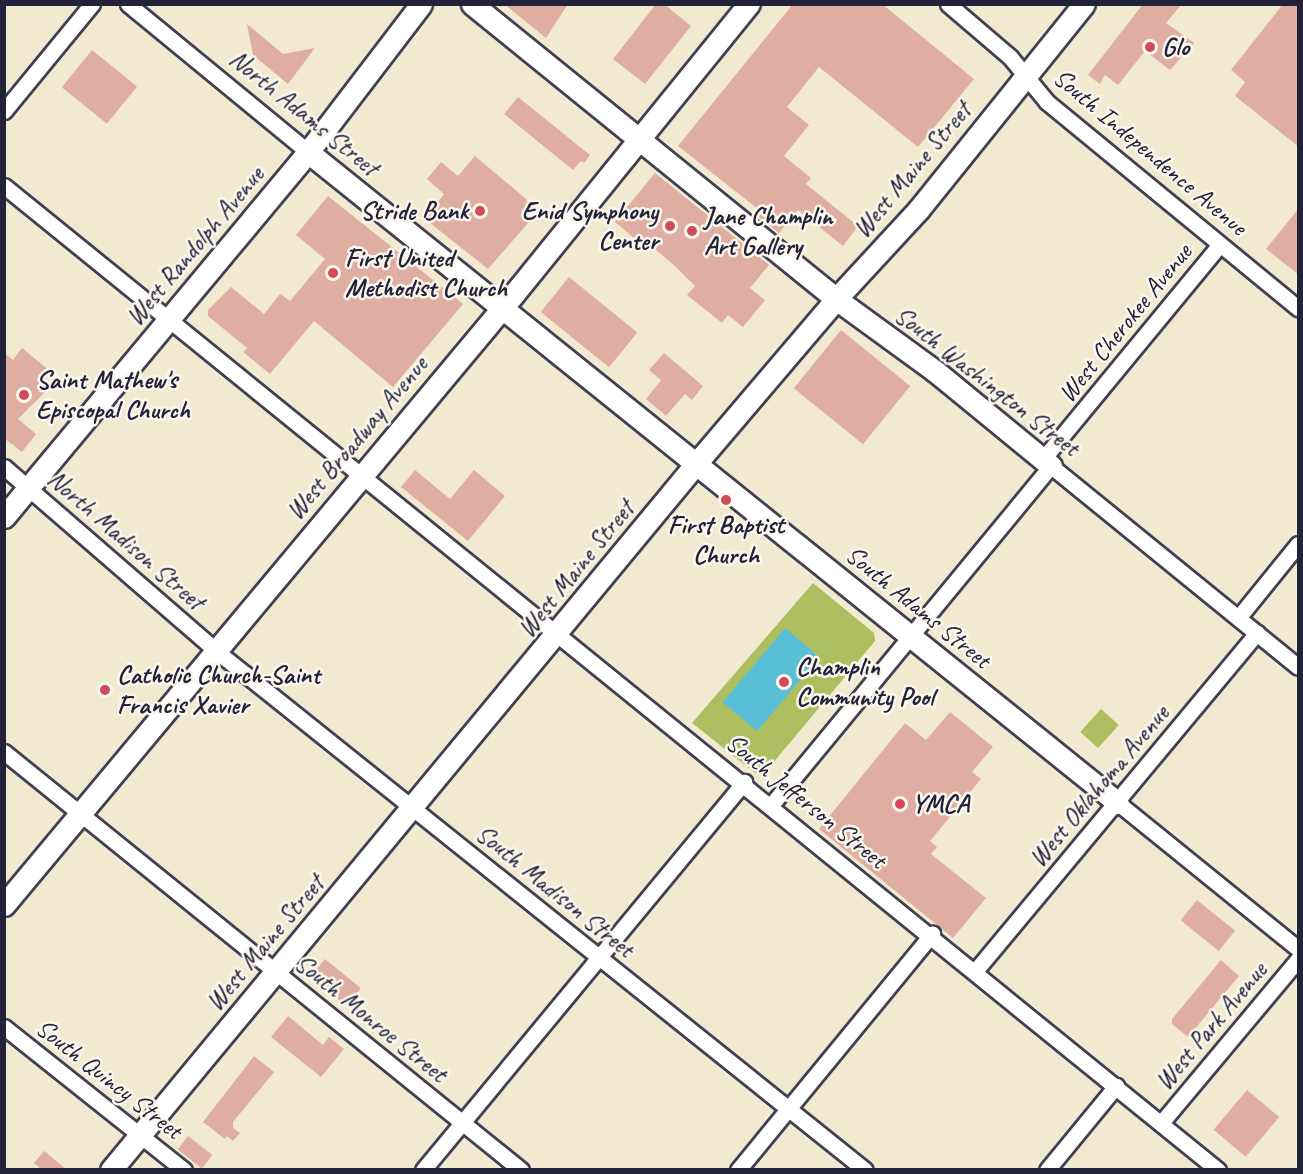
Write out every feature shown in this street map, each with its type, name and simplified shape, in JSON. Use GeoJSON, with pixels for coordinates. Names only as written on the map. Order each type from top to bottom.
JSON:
{"type":"FeatureCollection","features":[{"type":"Feature","properties":{"kind":"main road","name":"West Randolph Avenue"},"geometry":{"type":"LineString","coordinates":[[4,517],[308,152],[421,4]]}},
{"type":"Feature","properties":{"kind":"main road","name":"South Washington Street"},"geometry":{"type":"LineString","coordinates":[[472,4],[836,299],[935,371],[1047,463]]}},
{"type":"Feature","properties":{"kind":"main road","name":"West Broadway Avenue"},"geometry":{"type":"LineString","coordinates":[[4,905],[501,309],[641,139],[748,4]]}},
{"type":"Feature","properties":{"kind":"main road","name":"West Maine Street"},"geometry":{"type":"LineString","coordinates":[[111,1170],[559,633],[694,466],[836,299],[919,209],[1084,4]]}},
{"type":"Feature","properties":{"kind":"main road","name":"North Adams Street"},"geometry":{"type":"LineString","coordinates":[[308,152],[501,309]]}},
{"type":"Feature","properties":{"kind":"main road","name":"South Adams Street"},"geometry":{"type":"LineString","coordinates":[[501,309],[694,466],[794,541],[1118,803]]}},
{"type":"Feature","properties":{"kind":"street"},"geometry":{"type":"LineString","coordinates":[[4,111],[92,4]]}},
{"type":"Feature","properties":{"kind":"street","name":"North Adams Street"},"geometry":{"type":"LineString","coordinates":[[128,4],[308,152]]}},
{"type":"Feature","properties":{"kind":"street","name":"South Independence Avenue"},"geometry":{"type":"LineString","coordinates":[[948,4],[1010,57],[1047,102],[1299,308]]}},
{"type":"Feature","properties":{"kind":"street","name":"South Jefferson Street"},"geometry":{"type":"LineString","coordinates":[[4,186],[360,476],[772,804],[1218,1170]]}},
{"type":"Feature","properties":{"kind":"street","name":"West Cherokee Avenue"},"geometry":{"type":"LineString","coordinates":[[772,804],[1220,244]]}},
{"type":"Feature","properties":{"kind":"street","name":"South Washington Street"},"geometry":{"type":"LineString","coordinates":[[1047,463],[1299,667]]}},
{"type":"Feature","properties":{"kind":"street","name":"North Madison Street"},"geometry":{"type":"LineString","coordinates":[[4,467],[30,487],[215,650]]}},
{"type":"Feature","properties":{"kind":"street"},"geometry":{"type":"LineString","coordinates":[[1238,618],[1299,544]]}},
{"type":"Feature","properties":{"kind":"street","name":"West Oklahoma Avenue"},"geometry":{"type":"LineString","coordinates":[[976,970],[1118,803],[1257,633]]}},
{"type":"Feature","properties":{"kind":"street","name":"South Madison Street"},"geometry":{"type":"LineString","coordinates":[[215,650],[865,1170]]}},
{"type":"Feature","properties":{"kind":"street","name":"South Monroe Street"},"geometry":{"type":"LineString","coordinates":[[4,752],[79,815],[521,1170]]}},
{"type":"Feature","properties":{"kind":"street"},"geometry":{"type":"LineString","coordinates":[[423,1170],[744,782]]}},
{"type":"Feature","properties":{"kind":"street","name":"South Adams Street"},"geometry":{"type":"LineString","coordinates":[[1118,803],[1299,950]]}},
{"type":"Feature","properties":{"kind":"street"},"geometry":{"type":"LineString","coordinates":[[738,1170],[932,934]]}},
{"type":"Feature","properties":{"kind":"street","name":"West Park Avenue"},"geometry":{"type":"LineString","coordinates":[[1161,1123],[1299,959]]}},
{"type":"Feature","properties":{"kind":"street","name":"South Quincy Street"},"geometry":{"type":"LineString","coordinates":[[4,1027],[184,1170]]}},
{"type":"Feature","properties":{"kind":"street","name":"West Park Avenue"},"geometry":{"type":"LineString","coordinates":[[1047,1170],[1116,1086]]}},
{"type":"Feature","properties":{"kind":"green space","name":"Champlin Community Pool"},"geometry":{"type":"Polygon","coordinates":[[[813,583],[874,633],[875,641],[767,770],[755,773],[692,723],[813,583]]]}},
{"type":"Feature","properties":{"kind":"green space"},"geometry":{"type":"Polygon","coordinates":[[[1101,709],[1119,725],[1098,748],[1080,732],[1101,709]]]}},
{"type":"Feature","properties":{"kind":"water","name":"Champlin Community Pool"},"geometry":{"type":"Polygon","coordinates":[[[785,628],[819,657],[757,731],[723,702],[785,628]]]}},
{"type":"Feature","properties":{"kind":"building"},"geometry":{"type":"Polygon","coordinates":[[[504,4],[568,4],[546,38],[504,4]]]}},
{"type":"Feature","properties":{"kind":"building"},"geometry":{"type":"Polygon","coordinates":[[[656,4],[664,4],[691,26],[645,84],[613,59],[656,4]]]}},
{"type":"Feature","properties":{"kind":"building"},"geometry":{"type":"Polygon","coordinates":[[[793,4],[882,4],[974,79],[918,147],[819,67],[787,107],[809,125],[784,156],[811,178],[806,184],[858,226],[843,246],[798,210],[779,233],[755,214],[758,209],[678,146],[793,4]]]}},
{"type":"Feature","properties":{"kind":"building","name":"Glo"},"geometry":{"type":"Polygon","coordinates":[[[1143,4],[1182,4],[1166,23],[1194,43],[1170,70],[1145,51],[1118,85],[1105,75],[1100,84],[1088,75],[1143,4]]]}},
{"type":"Feature","properties":{"kind":"building"},"geometry":{"type":"Polygon","coordinates":[[[1283,4],[1299,4],[1299,147],[1235,96],[1245,82],[1231,70],[1283,4]]]}},
{"type":"Feature","properties":{"kind":"building"},"geometry":{"type":"Polygon","coordinates":[[[247,24],[283,54],[315,48],[288,84],[253,55],[247,24]]]}},
{"type":"Feature","properties":{"kind":"building"},"geometry":{"type":"Polygon","coordinates":[[[92,50],[137,87],[107,124],[62,87],[92,50]]]}},
{"type":"Feature","properties":{"kind":"building"},"geometry":{"type":"Polygon","coordinates":[[[518,97],[590,155],[584,163],[581,161],[573,170],[504,114],[518,97]]]}},
{"type":"Feature","properties":{"kind":"building","name":"Stride Bank"},"geometry":{"type":"Polygon","coordinates":[[[475,156],[526,199],[530,207],[529,222],[488,269],[425,219],[444,194],[427,179],[441,162],[458,176],[475,156]]]}},
{"type":"Feature","properties":{"kind":"building"},"geometry":{"type":"Polygon","coordinates":[[[655,173],[769,265],[750,288],[765,300],[743,327],[728,315],[722,323],[687,295],[695,286],[637,234],[634,238],[615,222],[655,173]]]}},
{"type":"Feature","properties":{"kind":"building"},"geometry":{"type":"Polygon","coordinates":[[[328,196],[463,304],[393,387],[314,321],[270,374],[243,352],[247,348],[208,316],[208,310],[231,287],[264,314],[280,294],[290,301],[325,259],[296,235],[328,196]]]}},
{"type":"Feature","properties":{"kind":"building"},"geometry":{"type":"Polygon","coordinates":[[[1299,208],[1299,275],[1266,249],[1299,208]]]}},
{"type":"Feature","properties":{"kind":"building"},"geometry":{"type":"Polygon","coordinates":[[[569,277],[637,332],[609,367],[541,312],[569,277]]]}},
{"type":"Feature","properties":{"kind":"building"},"geometry":{"type":"Polygon","coordinates":[[[841,330],[910,386],[863,444],[794,388],[841,330]]]}},
{"type":"Feature","properties":{"kind":"building","name":"Saint Mathew's Episcopal Church"},"geometry":{"type":"Polygon","coordinates":[[[22,348],[51,372],[40,385],[47,390],[18,419],[36,434],[22,452],[4,438],[4,353],[13,360],[22,348]]]}},
{"type":"Feature","properties":{"kind":"building"},"geometry":{"type":"Polygon","coordinates":[[[664,353],[703,386],[692,400],[685,394],[666,416],[646,399],[661,380],[649,370],[664,353]]]}},
{"type":"Feature","properties":{"kind":"building"},"geometry":{"type":"Polygon","coordinates":[[[415,470],[450,499],[474,470],[505,496],[468,541],[401,487],[415,470]]]}},
{"type":"Feature","properties":{"kind":"building","name":"YMCA"},"geometry":{"type":"Polygon","coordinates":[[[950,712],[993,747],[972,772],[981,779],[930,841],[937,847],[931,854],[986,898],[953,938],[819,829],[905,723],[926,740],[950,712]]]}},
{"type":"Feature","properties":{"kind":"building"},"geometry":{"type":"Polygon","coordinates":[[[1197,900],[1235,931],[1219,951],[1181,920],[1197,900]]]}},
{"type":"Feature","properties":{"kind":"building"},"geometry":{"type":"Polygon","coordinates":[[[325,959],[361,988],[346,1006],[311,977],[325,959]]]}},
{"type":"Feature","properties":{"kind":"building"},"geometry":{"type":"Polygon","coordinates":[[[1221,960],[1239,976],[1188,1037],[1172,1024],[1172,1019],[1221,960]]]}},
{"type":"Feature","properties":{"kind":"building"},"geometry":{"type":"Polygon","coordinates":[[[288,1016],[323,1045],[329,1037],[344,1049],[321,1077],[271,1037],[288,1016]]]}},
{"type":"Feature","properties":{"kind":"building"},"geometry":{"type":"Polygon","coordinates":[[[254,1056],[274,1072],[233,1122],[233,1128],[240,1133],[233,1141],[227,1136],[225,1139],[203,1122],[254,1056]]]}},
{"type":"Feature","properties":{"kind":"building"},"geometry":{"type":"Polygon","coordinates":[[[1247,1090],[1279,1117],[1246,1157],[1214,1130],[1247,1090]]]}},
{"type":"Feature","properties":{"kind":"building"},"geometry":{"type":"Polygon","coordinates":[[[188,1136],[212,1155],[202,1168],[178,1149],[188,1136]]]}},
{"type":"Feature","properties":{"kind":"building"},"geometry":{"type":"Polygon","coordinates":[[[44,1151],[67,1170],[42,1170],[34,1163],[44,1151]]]}},
{"type":"Feature","properties":{"kind":"place","name":"Glo"},"geometry":{"type":"Point","coordinates":[1150,47]}},
{"type":"Feature","properties":{"kind":"place","name":"Stride Bank"},"geometry":{"type":"Point","coordinates":[480,211]}},
{"type":"Feature","properties":{"kind":"place","name":"Enid Symphony Center"},"geometry":{"type":"Point","coordinates":[670,226]}},
{"type":"Feature","properties":{"kind":"place","name":"Jane Champlin Art Gallery"},"geometry":{"type":"Point","coordinates":[692,231]}},
{"type":"Feature","properties":{"kind":"place","name":"First United Methodist Church"},"geometry":{"type":"Point","coordinates":[333,273]}},
{"type":"Feature","properties":{"kind":"place","name":"Saint Mathew's Episcopal Church"},"geometry":{"type":"Point","coordinates":[24,395]}},
{"type":"Feature","properties":{"kind":"place","name":"First Baptist Church"},"geometry":{"type":"Point","coordinates":[726,500]}},
{"type":"Feature","properties":{"kind":"place","name":"Champlin Community Pool"},"geometry":{"type":"Point","coordinates":[784,682]}},
{"type":"Feature","properties":{"kind":"place","name":"Catholic Church-Saint Francis Xavier"},"geometry":{"type":"Point","coordinates":[105,690]}},
{"type":"Feature","properties":{"kind":"place","name":"YMCA"},"geometry":{"type":"Point","coordinates":[900,804]}}]}
